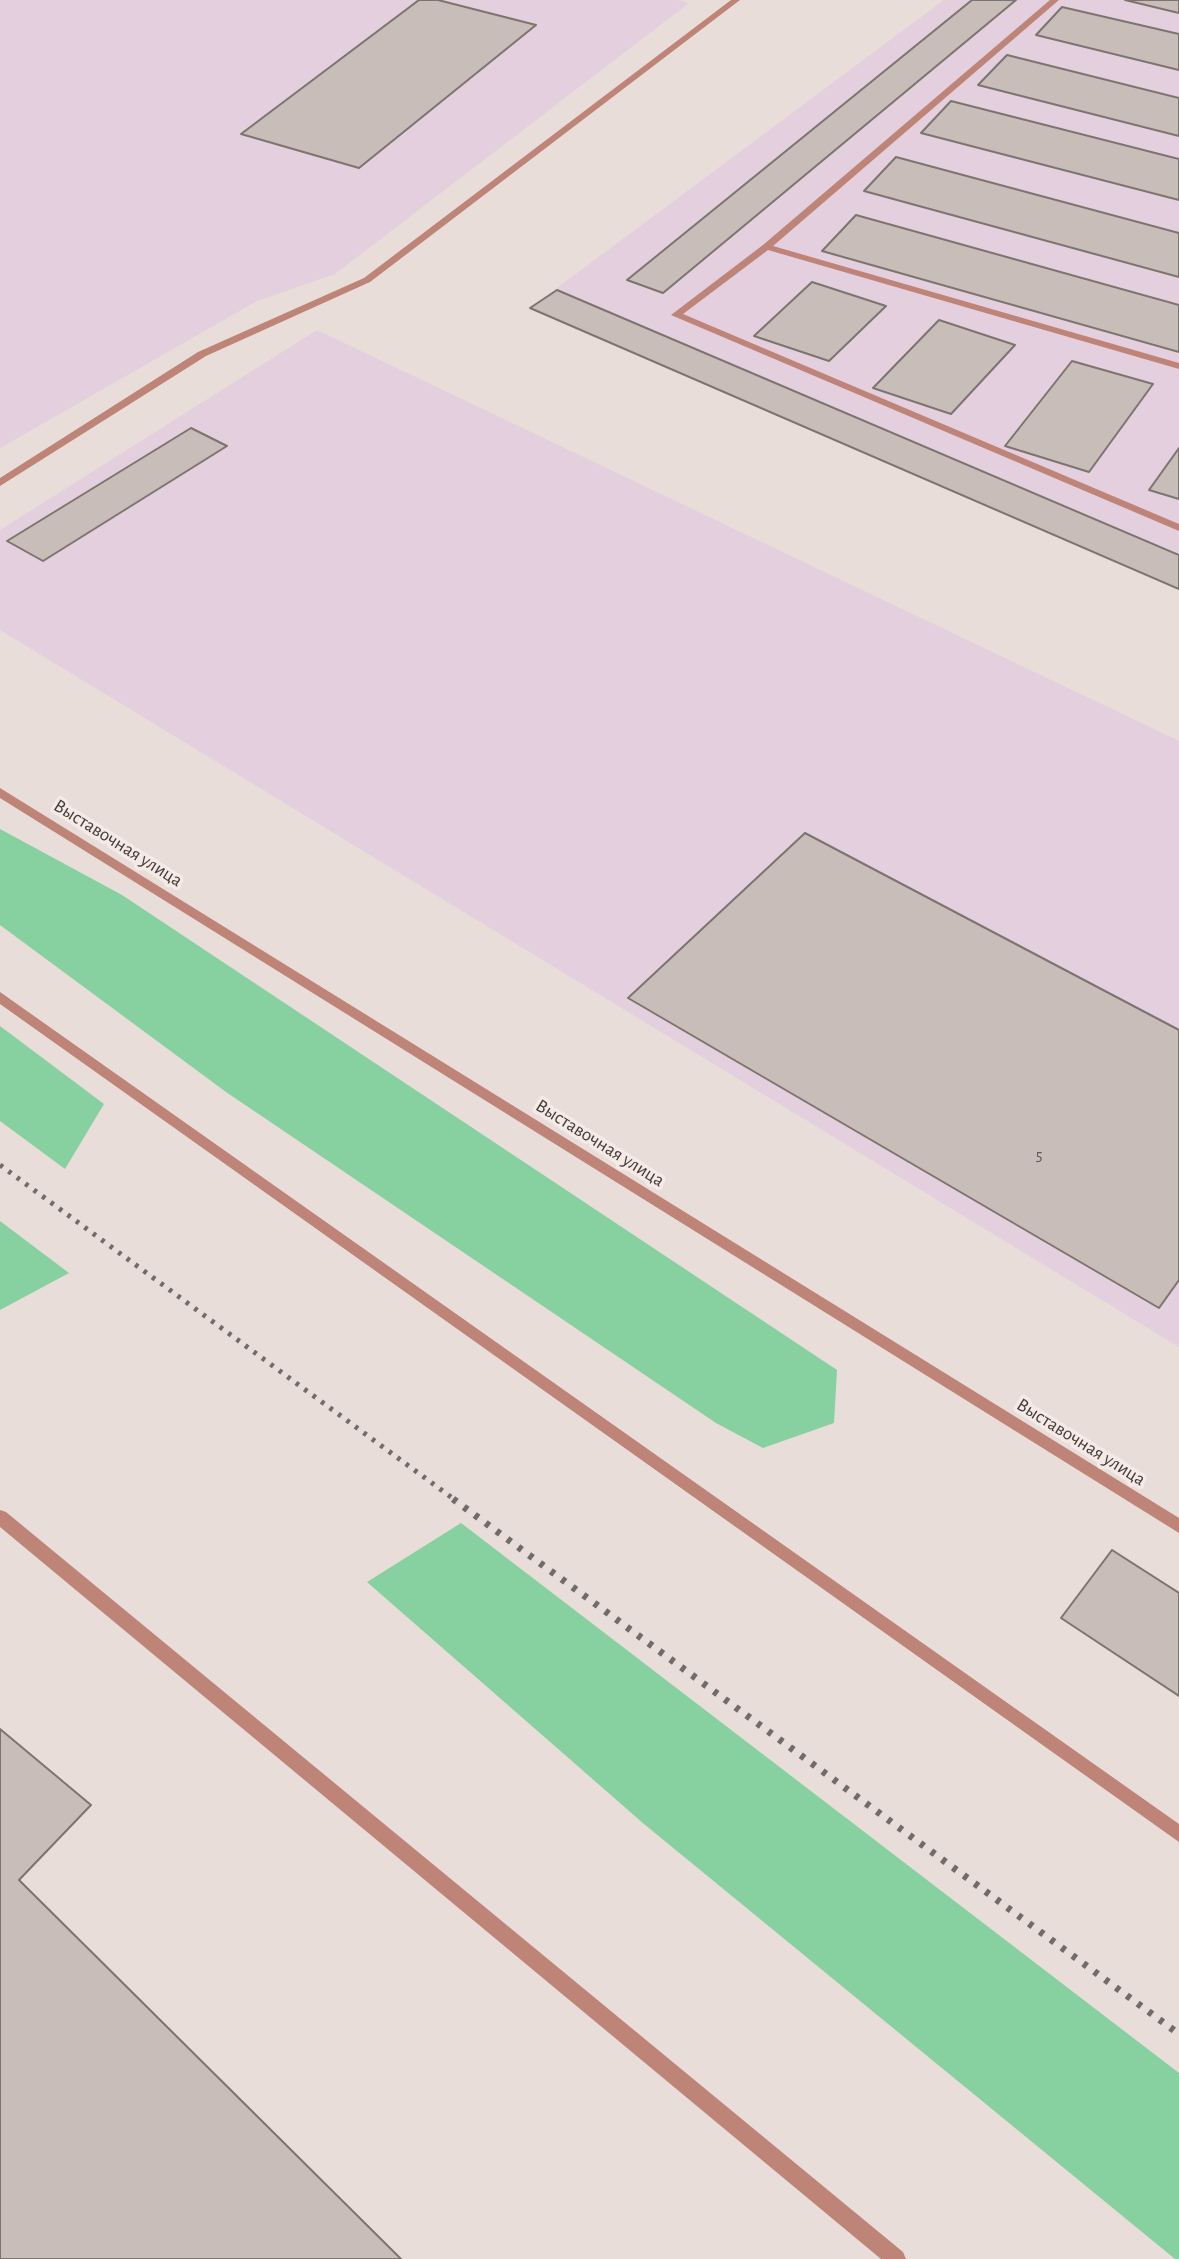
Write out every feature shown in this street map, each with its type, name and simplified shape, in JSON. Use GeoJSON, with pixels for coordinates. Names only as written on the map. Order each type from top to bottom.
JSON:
{"type":"FeatureCollection","features":[{"type":"Feature","properties":{"kind":"street"},"geometry":{"type":"LineString","coordinates":[[0,483],[202,354],[367,279],[736,0]]}},
{"type":"Feature","properties":{"kind":"street"},"geometry":{"type":"LineString","coordinates":[[1055,0],[766,247],[676,315],[1179,528]]}},
{"type":"Feature","properties":{"kind":"street"},"geometry":{"type":"LineString","coordinates":[[766,247],[1179,366]]}},
{"type":"Feature","properties":{"kind":"street","name":"Выставочная улица"},"geometry":{"type":"LineString","coordinates":[[0,792],[1179,1526]]}},
{"type":"Feature","properties":{"kind":"street"},"geometry":{"type":"LineString","coordinates":[[0,997],[1179,1834]]}},
{"type":"Feature","properties":{"kind":"street"},"geometry":{"type":"LineString","coordinates":[[0,1517],[896,2259]]}},
{"type":"Feature","properties":{"kind":"shaded area"},"geometry":{"type":"Polygon","coordinates":[[[0,0],[677,0],[689,3],[335,274],[257,301],[0,448],[0,0]]]}},
{"type":"Feature","properties":{"kind":"shaded area"},"geometry":{"type":"Polygon","coordinates":[[[944,0],[1179,0],[1179,589],[530,308],[944,0]]]}},
{"type":"Feature","properties":{"kind":"shaded area"},"geometry":{"type":"Polygon","coordinates":[[[317,330],[1179,741],[1179,1347],[0,630],[0,530],[317,330]]]}},
{"type":"Feature","properties":{"kind":"green space"},"geometry":{"type":"Polygon","coordinates":[[[0,829],[122,895],[837,1370],[834,1423],[763,1448],[716,1423],[226,1092],[0,925],[0,829]]]}},
{"type":"Feature","properties":{"kind":"green space"},"geometry":{"type":"Polygon","coordinates":[[[0,1026],[104,1104],[65,1169],[0,1121],[0,1026]]]}},
{"type":"Feature","properties":{"kind":"green space"},"geometry":{"type":"Polygon","coordinates":[[[0,1221],[69,1273],[0,1310],[0,1221]]]}},
{"type":"Feature","properties":{"kind":"green space"},"geometry":{"type":"Polygon","coordinates":[[[461,1523],[1179,2073],[1179,2259],[1175,2259],[644,1824],[367,1582],[461,1523]]]}},
{"type":"Feature","properties":{"kind":"building"},"geometry":{"type":"Polygon","coordinates":[[[419,0],[438,0],[536,25],[359,168],[241,134],[419,0]]]}},
{"type":"Feature","properties":{"kind":"building"},"geometry":{"type":"Polygon","coordinates":[[[972,0],[1016,0],[663,293],[627,280],[972,0]]]}},
{"type":"Feature","properties":{"kind":"building"},"geometry":{"type":"Polygon","coordinates":[[[1125,0],[1179,0],[1179,13],[1125,0]]]}},
{"type":"Feature","properties":{"kind":"building"},"geometry":{"type":"Polygon","coordinates":[[[1062,7],[1179,34],[1179,70],[1036,35],[1062,7]]]}},
{"type":"Feature","properties":{"kind":"building"},"geometry":{"type":"Polygon","coordinates":[[[1007,55],[1179,98],[1179,136],[978,85],[1007,55]]]}},
{"type":"Feature","properties":{"kind":"building"},"geometry":{"type":"Polygon","coordinates":[[[951,101],[1179,159],[1179,200],[921,133],[951,101]]]}},
{"type":"Feature","properties":{"kind":"building"},"geometry":{"type":"Polygon","coordinates":[[[896,157],[1179,233],[1179,277],[864,191],[896,157]]]}},
{"type":"Feature","properties":{"kind":"building"},"geometry":{"type":"Polygon","coordinates":[[[856,215],[1179,305],[1179,352],[822,251],[856,215]]]}},
{"type":"Feature","properties":{"kind":"building"},"geometry":{"type":"Polygon","coordinates":[[[812,282],[886,306],[829,361],[754,336],[812,282]]]}},
{"type":"Feature","properties":{"kind":"building"},"geometry":{"type":"Polygon","coordinates":[[[557,290],[1179,555],[1179,589],[530,308],[557,290]]]}},
{"type":"Feature","properties":{"kind":"building"},"geometry":{"type":"Polygon","coordinates":[[[939,320],[1015,345],[951,414],[873,388],[939,320]]]}},
{"type":"Feature","properties":{"kind":"building"},"geometry":{"type":"Polygon","coordinates":[[[1072,361],[1153,384],[1089,472],[1005,446],[1072,361]]]}},
{"type":"Feature","properties":{"kind":"building"},"geometry":{"type":"Polygon","coordinates":[[[191,428],[227,446],[43,561],[7,541],[191,428]]]}},
{"type":"Feature","properties":{"kind":"building"},"geometry":{"type":"Polygon","coordinates":[[[1179,448],[1179,499],[1149,490],[1179,448]]]}},
{"type":"Feature","properties":{"kind":"building"},"geometry":{"type":"Polygon","coordinates":[[[805,833],[1179,1030],[1179,1280],[1159,1308],[628,998],[805,833]]]}},
{"type":"Feature","properties":{"kind":"building"},"geometry":{"type":"Polygon","coordinates":[[[1112,1550],[1179,1593],[1179,1696],[1061,1618],[1112,1550]]]}},
{"type":"Feature","properties":{"kind":"building"},"geometry":{"type":"Polygon","coordinates":[[[0,1729],[91,1805],[19,1880],[401,2259],[0,2259],[0,1729]]]}},
{"type":"Feature","properties":{"kind":"railway"},"geometry":{"type":"LineString","coordinates":[[0,1165],[455,1500]]}},
{"type":"Feature","properties":{"kind":"railway"},"geometry":{"type":"LineString","coordinates":[[453,1499],[1179,2034]]}}]}
